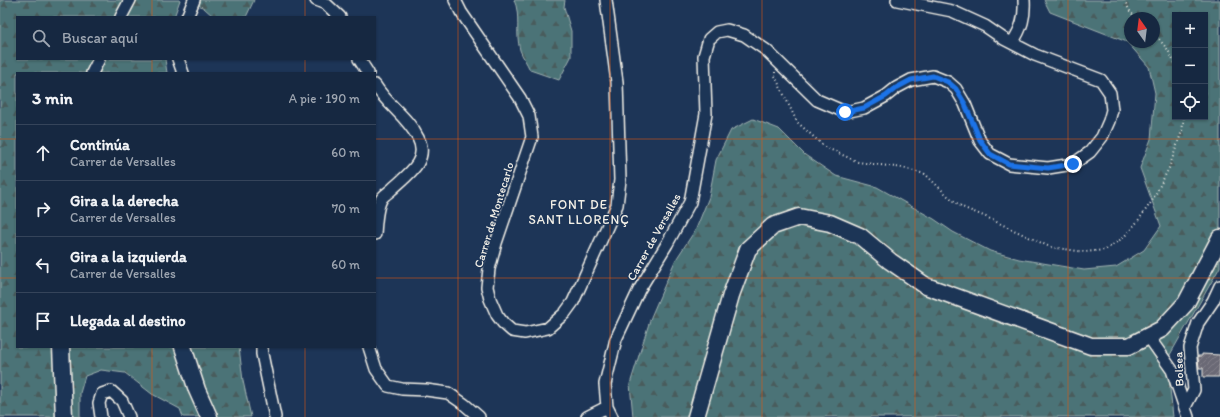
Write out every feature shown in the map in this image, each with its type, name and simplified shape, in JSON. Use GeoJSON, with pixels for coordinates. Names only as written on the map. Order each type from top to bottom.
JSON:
{"type":"FeatureCollection","features":[{"type":"Feature","properties":{"kind":"main road"},"geometry":{"type":"LineString","coordinates":[[696,417],[731,296],[748,249],[774,226],[799,217],[830,223],[860,236],[890,261],[926,286],[1092,346],[1129,346],[1162,329],[1186,303],[1220,238]]}},
{"type":"Feature","properties":{"kind":"main road"},"geometry":{"type":"LineString","coordinates":[[61,348],[64,417]]}},
{"type":"Feature","properties":{"kind":"main road"},"geometry":{"type":"LineString","coordinates":[[183,348],[197,390],[209,417]]}},
{"type":"Feature","properties":{"kind":"street"},"geometry":{"type":"LineString","coordinates":[[122,16],[130,0]]}},
{"type":"Feature","properties":{"kind":"street"},"geometry":{"type":"LineString","coordinates":[[187,16],[194,0]]}},
{"type":"Feature","properties":{"kind":"street"},"geometry":{"type":"LineString","coordinates":[[316,0],[326,4],[339,16]]}},
{"type":"Feature","properties":{"kind":"street","name":"Carrer de Montecarlo"},"geometry":{"type":"LineString","coordinates":[[455,0],[520,98],[529,116],[532,137],[496,244],[489,269],[487,287],[490,299],[502,323],[512,331],[525,333],[548,328],[565,313],[573,302],[617,205],[620,180],[617,82],[606,0]]}},
{"type":"Feature","properties":{"kind":"street"},"geometry":{"type":"LineString","coordinates":[[896,0],[952,11],[985,26],[1012,43],[1021,26],[1024,13],[1024,0]]}},
{"type":"Feature","properties":{"kind":"street","name":"Carrer de Versalles"},"geometry":{"type":"LineString","coordinates":[[607,407],[605,384],[616,339],[639,290],[690,202],[706,114],[704,56],[709,39],[717,32],[727,30],[744,35],[766,50],[817,100],[845,112],[864,108],[911,80],[933,76],[948,82],[956,89],[965,104],[980,140],[990,154],[1009,164],[1048,168],[1073,164],[1090,152],[1102,137],[1112,110],[1110,93],[1101,80],[1035,55],[1012,43]]}},
{"type":"Feature","properties":{"kind":"street"},"geometry":{"type":"LineString","coordinates":[[92,72],[98,60]]}},
{"type":"Feature","properties":{"kind":"street"},"geometry":{"type":"LineString","coordinates":[[178,60],[183,72]]}},
{"type":"Feature","properties":{"kind":"street"},"geometry":{"type":"LineString","coordinates":[[360,60],[367,72]]}},
{"type":"Feature","properties":{"kind":"street"},"geometry":{"type":"LineString","coordinates":[[376,86],[393,108],[407,122],[422,146],[420,161],[409,174],[382,198],[377,214],[376,224]]}},
{"type":"Feature","properties":{"kind":"street","name":"Bolsea"},"geometry":{"type":"LineString","coordinates":[[1186,412],[1194,390],[1190,348],[1198,323],[1213,301],[1220,286]]}},
{"type":"Feature","properties":{"kind":"street"},"geometry":{"type":"LineString","coordinates":[[1148,336],[1172,370],[1186,412]]}},
{"type":"Feature","properties":{"kind":"street"},"geometry":{"type":"LineString","coordinates":[[262,348],[275,417]]}},
{"type":"Feature","properties":{"kind":"street"},"geometry":{"type":"LineString","coordinates":[[369,348],[376,369],[388,386],[402,389],[448,393],[479,417]]}},
{"type":"Feature","properties":{"kind":"street"},"geometry":{"type":"LineString","coordinates":[[101,417],[99,402],[102,394],[112,391],[122,401],[129,417]]}},
{"type":"Feature","properties":{"kind":"street"},"geometry":{"type":"LineString","coordinates":[[587,417],[607,407],[612,417]]}},
{"type":"Feature","properties":{"kind":"path"},"geometry":{"type":"LineString","coordinates":[[1124,0],[1130,12]]}},
{"type":"Feature","properties":{"kind":"path"},"geometry":{"type":"LineString","coordinates":[[1160,40],[1172,58]]}},
{"type":"Feature","properties":{"kind":"path"},"geometry":{"type":"LineString","coordinates":[[775,59],[775,76],[797,122],[825,147],[858,162],[903,168],[925,174],[962,207],[986,216],[1050,247],[1085,252],[1105,250],[1123,238],[1152,201],[1169,168],[1182,131],[1184,120]]}},
{"type":"Feature","properties":{"kind":"green space"},"geometry":{"type":"Polygon","coordinates":[[[0,0],[180,0],[174,16],[16,16],[16,60],[165,60],[167,72],[16,72],[16,348],[239,348],[243,381],[251,417],[183,417],[180,409],[152,394],[125,373],[101,370],[85,376],[80,393],[80,417],[0,417],[0,0]]]}},
{"type":"Feature","properties":{"kind":"green space"},"geometry":{"type":"Polygon","coordinates":[[[189,0],[254,0],[246,16],[213,16],[204,8],[189,0]]]}},
{"type":"Feature","properties":{"kind":"green space"},"geometry":{"type":"Polygon","coordinates":[[[514,0],[565,0],[564,7],[571,31],[571,57],[559,80],[530,70],[520,50],[517,12],[514,0]]]}},
{"type":"Feature","properties":{"kind":"green space"},"geometry":{"type":"Polygon","coordinates":[[[1044,0],[1220,0],[1220,267],[1167,360],[1173,417],[633,417],[630,384],[651,317],[675,261],[696,229],[709,197],[716,160],[731,130],[753,119],[779,129],[805,155],[836,176],[877,187],[934,219],[953,232],[990,251],[1019,259],[1084,270],[1116,267],[1144,250],[1161,226],[1140,168],[1151,139],[1155,93],[1149,67],[1132,48],[1160,48],[1160,12],[1124,12],[1124,41],[1050,12],[1044,0]]]}},
{"type":"Feature","properties":{"kind":"building"},"geometry":{"type":"Polygon","coordinates":[[[1202,354],[1220,355],[1219,377],[1203,377],[1203,368],[1199,368],[1198,358],[1198,356],[1202,356],[1202,354]]]}},
{"type":"Feature","properties":{"kind":"district","name":"FONT DE SANT LLORENÇ"},"geometry":{"type":"Point","coordinates":[579,212]}},
{"type":"Feature","properties":{"kind":"route"},"geometry":{"type":"LineString","coordinates":[[845,112],[864,108],[911,80],[933,76],[948,82],[956,89],[965,104],[980,140],[990,154],[1009,164],[1048,168],[1073,164]]}}]}
